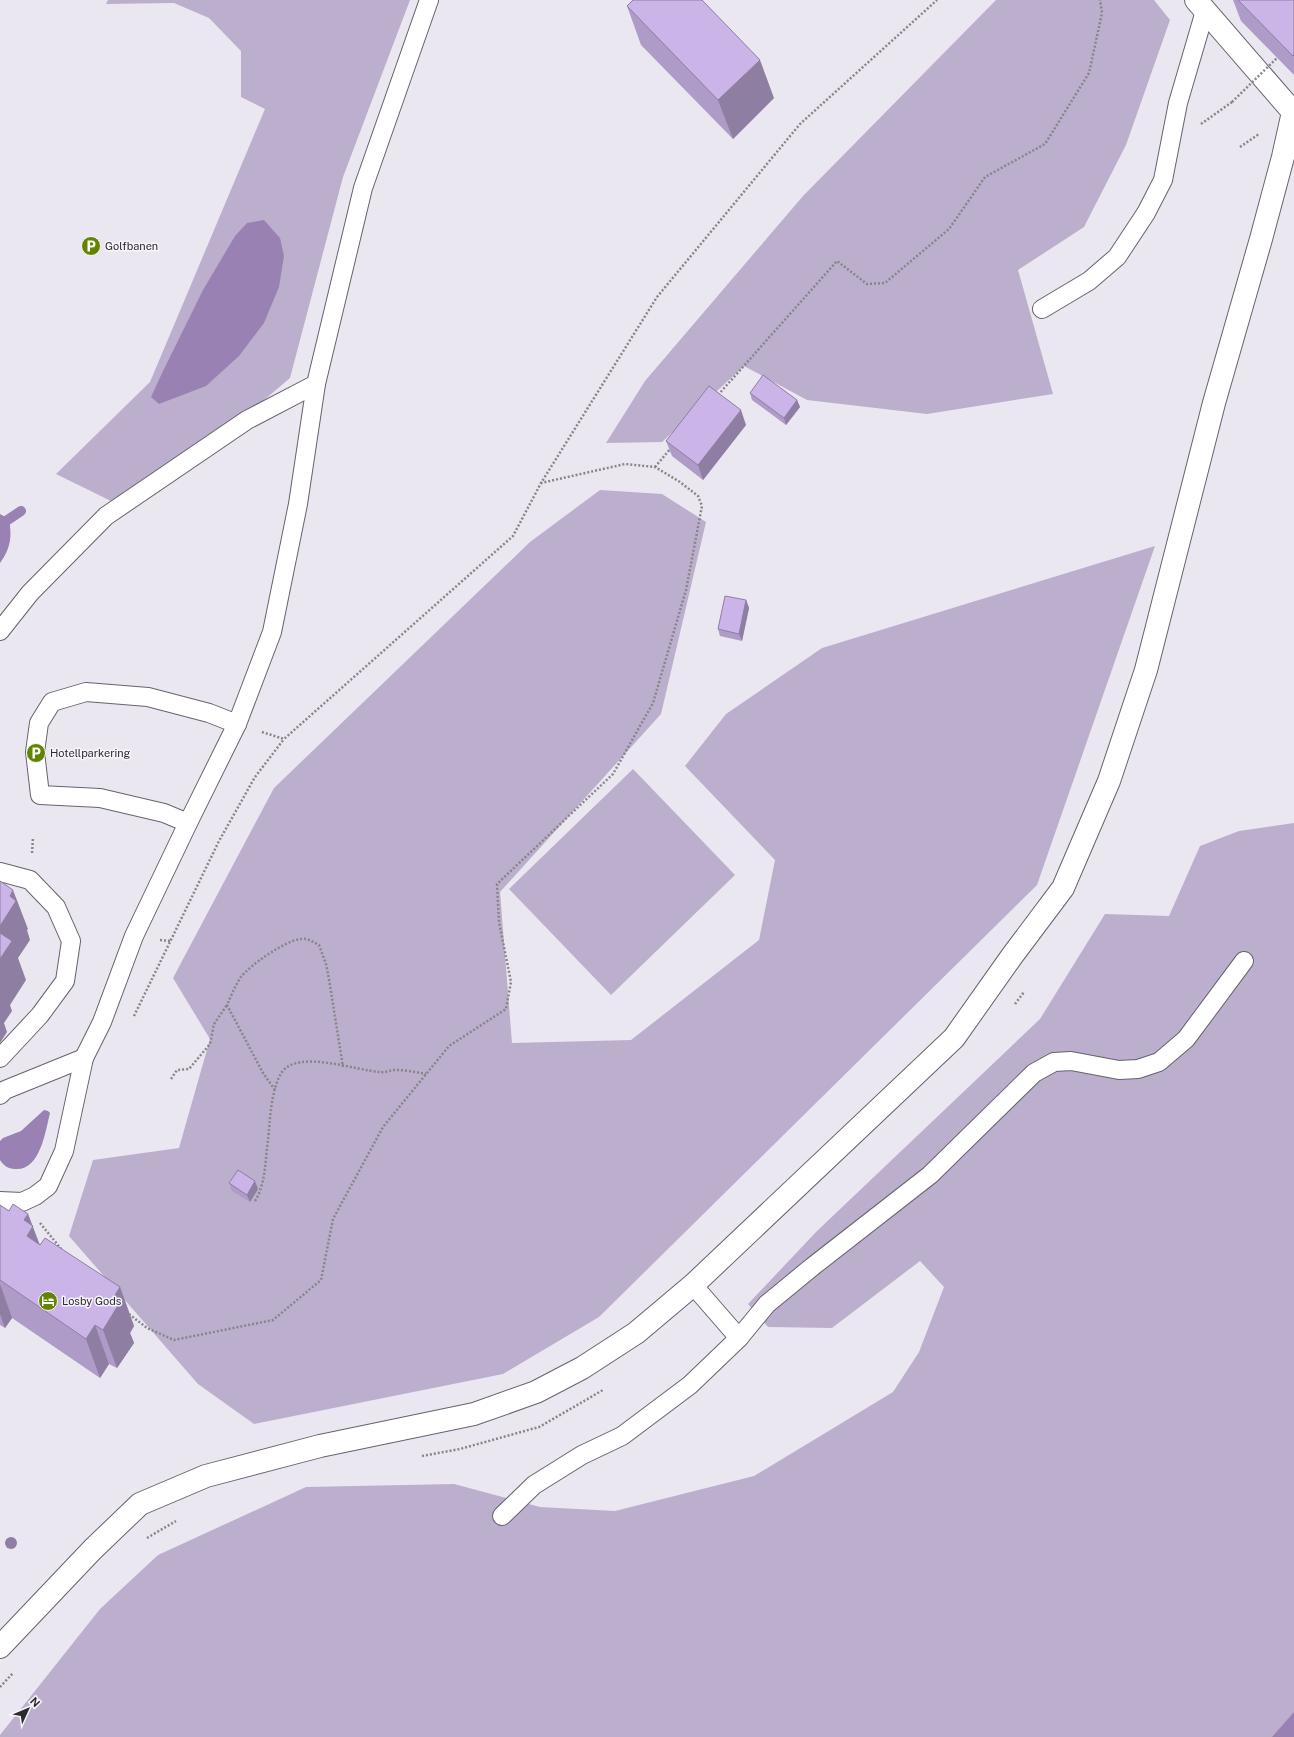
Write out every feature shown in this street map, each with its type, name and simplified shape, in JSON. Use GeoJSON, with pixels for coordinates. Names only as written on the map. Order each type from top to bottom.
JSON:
{"type":"FeatureCollection","features":[{"type":"Feature","properties":{"kind":"street"},"geometry":{"type":"LineString","coordinates":[[0,1647],[92,1549],[140,1504],[206,1476],[320,1446],[474,1414],[536,1392],[582,1368],[636,1333],[693,1286],[954,1038],[1012,956],[1063,888],[1110,781],[1146,670],[1214,403],[1283,157],[1293,112],[1200,5]]}},
{"type":"Feature","properties":{"kind":"lane"},"geometry":{"type":"LineString","coordinates":[[0,1201],[22,1202],[35,1196],[48,1186],[64,1151],[84,1058],[102,1022],[134,936],[237,724],[272,632],[298,504],[316,384],[363,188],[429,0]]}},
{"type":"Feature","properties":{"kind":"lane"},"geometry":{"type":"LineString","coordinates":[[1042,309],[1089,281],[1117,256],[1146,213],[1163,180],[1178,103],[1200,5]]}},
{"type":"Feature","properties":{"kind":"lane"},"geometry":{"type":"LineString","coordinates":[[0,631],[30,593],[106,516],[186,463],[247,420],[316,384]]}},
{"type":"Feature","properties":{"kind":"lane"},"geometry":{"type":"LineString","coordinates":[[188,823],[164,813],[100,798],[40,795],[35,752],[39,723],[52,702],[86,692],[148,697],[209,713],[237,724]]}},
{"type":"Feature","properties":{"kind":"lane"},"geometry":{"type":"LineString","coordinates":[[0,872],[30,880],[56,907],[71,941],[65,981],[40,1014],[0,1058]]}},
{"type":"Feature","properties":{"kind":"lane"},"geometry":{"type":"LineString","coordinates":[[502,1516],[534,1485],[582,1455],[622,1436],[690,1385],[739,1338],[767,1304],[930,1175],[1034,1073],[1054,1062],[1071,1061],[1094,1067],[1119,1070],[1138,1069],[1159,1062],[1186,1039],[1244,961]]}},
{"type":"Feature","properties":{"kind":"lane"},"geometry":{"type":"LineString","coordinates":[[0,1095],[5,1090],[84,1058]]}},
{"type":"Feature","properties":{"kind":"lane"},"geometry":{"type":"LineString","coordinates":[[693,1286],[739,1338]]}},
{"type":"Feature","properties":{"kind":"path"},"geometry":{"type":"LineString","coordinates":[[131,1023],[219,841],[255,777],[284,739],[513,536],[540,483],[662,291],[800,124],[937,0]]}},
{"type":"Feature","properties":{"kind":"path"},"geometry":{"type":"LineString","coordinates":[[717,396],[837,260],[867,284],[884,283],[949,229],[985,177],[1045,144],[1089,73],[1102,13],[1100,0]]}},
{"type":"Feature","properties":{"kind":"path"},"geometry":{"type":"LineString","coordinates":[[1232,102],[1280,56]]}},
{"type":"Feature","properties":{"kind":"path"},"geometry":{"type":"LineString","coordinates":[[655,467],[676,443]]}},
{"type":"Feature","properties":{"kind":"path"},"geometry":{"type":"LineString","coordinates":[[124,1310],[147,1328],[174,1340],[273,1320],[321,1280],[333,1219],[383,1127],[449,1046],[506,1009],[511,982],[500,922],[497,884],[613,774],[653,703],[686,590],[702,506],[698,496],[680,482],[655,467],[625,464],[540,483]]}},
{"type":"Feature","properties":{"kind":"path"},"geometry":{"type":"LineString","coordinates":[[237,724],[284,739]]}},
{"type":"Feature","properties":{"kind":"path"},"geometry":{"type":"LineString","coordinates":[[171,1079],[178,1070],[189,1069],[210,1044],[214,1024],[227,1005],[242,977],[250,967],[286,944],[300,939],[308,939],[318,945],[326,964],[343,1067]]}},
{"type":"Feature","properties":{"kind":"path"},"geometry":{"type":"LineString","coordinates":[[1012,1007],[1026,989]]}},
{"type":"Feature","properties":{"kind":"path"},"geometry":{"type":"LineString","coordinates":[[227,1005],[263,1073],[275,1090]]}},
{"type":"Feature","properties":{"kind":"path"},"geometry":{"type":"LineString","coordinates":[[255,1201],[260,1193],[264,1178],[272,1103],[275,1090],[282,1072],[288,1066],[300,1062],[314,1062],[343,1067],[349,1065],[382,1073],[394,1070],[426,1074]]}},
{"type":"Feature","properties":{"kind":"path"},"geometry":{"type":"LineString","coordinates":[[22,1202],[63,1251]]}},
{"type":"Feature","properties":{"kind":"path"},"geometry":{"type":"LineString","coordinates":[[420,1456],[460,1449],[539,1427],[605,1389]]}},
{"type":"Feature","properties":{"kind":"path"},"geometry":{"type":"LineString","coordinates":[[144,1541],[182,1517]]}},
{"type":"Feature","properties":{"kind":"path"},"geometry":{"type":"LineString","coordinates":[[0,1687],[16,1669]]}},
{"type":"Feature","properties":{"kind":"shaded area"},"geometry":{"type":"Polygon","coordinates":[[[108,0],[410,0],[343,177],[290,378],[257,406],[111,501],[56,474],[150,382],[265,109],[241,97],[241,51],[209,18],[174,3],[106,4],[108,0]]]}},
{"type":"Feature","properties":{"kind":"shaded area"},"geometry":{"type":"Polygon","coordinates":[[[996,0],[1154,0],[1170,20],[1126,145],[1084,227],[1018,270],[1053,394],[927,414],[807,400],[744,366],[662,442],[606,443],[645,381],[803,196],[996,0]]]}},
{"type":"Feature","properties":{"kind":"shaded area"},"geometry":{"type":"Polygon","coordinates":[[[264,220],[280,238],[284,256],[279,287],[264,323],[239,356],[206,386],[159,404],[151,397],[203,290],[235,236],[247,223],[264,220]]]}},
{"type":"Feature","properties":{"kind":"shaded area"},"geometry":{"type":"Polygon","coordinates":[[[600,490],[662,494],[706,522],[661,714],[500,892],[512,1043],[631,1040],[759,940],[775,860],[685,766],[726,714],[822,648],[1155,546],[1037,885],[599,1317],[503,1374],[254,1424],[198,1384],[69,1236],[93,1160],[179,1148],[210,1039],[173,978],[274,788],[530,542],[600,490]]]}},
{"type":"Feature","properties":{"kind":"shaded area"},"geometry":{"type":"Polygon","coordinates":[[[0,514],[9,519],[10,542],[4,558],[0,563],[0,514]]]}},
{"type":"Feature","properties":{"kind":"shaded area"},"geometry":{"type":"Polygon","coordinates":[[[633,769],[735,875],[611,995],[509,889],[633,769]]]}},
{"type":"Feature","properties":{"kind":"shaded area"},"geometry":{"type":"Polygon","coordinates":[[[1294,823],[1294,1737],[0,1737],[0,1735],[100,1609],[158,1555],[306,1487],[454,1484],[540,1507],[615,1511],[754,1476],[893,1392],[919,1352],[944,1287],[920,1261],[832,1328],[768,1327],[748,1304],[817,1231],[1040,1019],[1105,914],[1169,916],[1200,846],[1239,831],[1294,823]]]}},
{"type":"Feature","properties":{"kind":"shaded area"},"geometry":{"type":"Polygon","coordinates":[[[44,1110],[50,1113],[43,1140],[36,1157],[30,1164],[23,1168],[12,1169],[3,1164],[0,1160],[0,1141],[3,1138],[21,1131],[44,1110]]]}},
{"type":"Feature","properties":{"kind":"shaded area"},"geometry":{"type":"Polygon","coordinates":[[[1294,1712],[1294,1737],[1272,1737],[1294,1712]]]}},
{"type":"Feature","properties":{"kind":"building"},"geometry":{"type":"Polygon","coordinates":[[[633,0],[702,0],[760,60],[718,100],[627,6],[633,0]]]}},
{"type":"Feature","properties":{"kind":"building"},"geometry":{"type":"Polygon","coordinates":[[[1238,0],[1294,0],[1293,56],[1238,0]]]}},
{"type":"Feature","properties":{"kind":"building"},"geometry":{"type":"Polygon","coordinates":[[[763,375],[797,400],[784,418],[750,393],[763,375]]]}},
{"type":"Feature","properties":{"kind":"building"},"geometry":{"type":"Polygon","coordinates":[[[709,386],[741,410],[698,465],[666,441],[709,386]]]}},
{"type":"Feature","properties":{"kind":"building"},"geometry":{"type":"Polygon","coordinates":[[[725,596],[746,600],[739,634],[718,629],[725,596]]]}},
{"type":"Feature","properties":{"kind":"building"},"geometry":{"type":"Polygon","coordinates":[[[0,881],[13,890],[10,896],[16,901],[0,926],[0,881]]]}},
{"type":"Feature","properties":{"kind":"building"},"geometry":{"type":"Polygon","coordinates":[[[0,933],[12,941],[0,959],[0,933]]]}},
{"type":"Feature","properties":{"kind":"building"},"geometry":{"type":"Polygon","coordinates":[[[238,1170],[255,1181],[247,1195],[229,1183],[238,1170]]]}},
{"type":"Feature","properties":{"kind":"building"},"geometry":{"type":"Polygon","coordinates":[[[13,1204],[28,1214],[24,1220],[33,1226],[27,1236],[40,1245],[45,1238],[120,1287],[112,1300],[119,1304],[103,1330],[95,1325],[86,1339],[0,1280],[0,1205],[9,1211],[13,1204]]]}},
{"type":"Feature","properties":{"kind":"waterway"},"geometry":{"type":"LineString","coordinates":[[0,525],[21,511]]}},
{"type":"Feature","properties":{"kind":"place","name":"Golfbanen"},"geometry":{"type":"Point","coordinates":[91,246]}},
{"type":"Feature","properties":{"kind":"place","name":"Hotellparkering"},"geometry":{"type":"Point","coordinates":[36,753]}},
{"type":"Feature","properties":{"kind":"place","name":"Losby Gods"},"geometry":{"type":"Point","coordinates":[48,1301]}}]}
